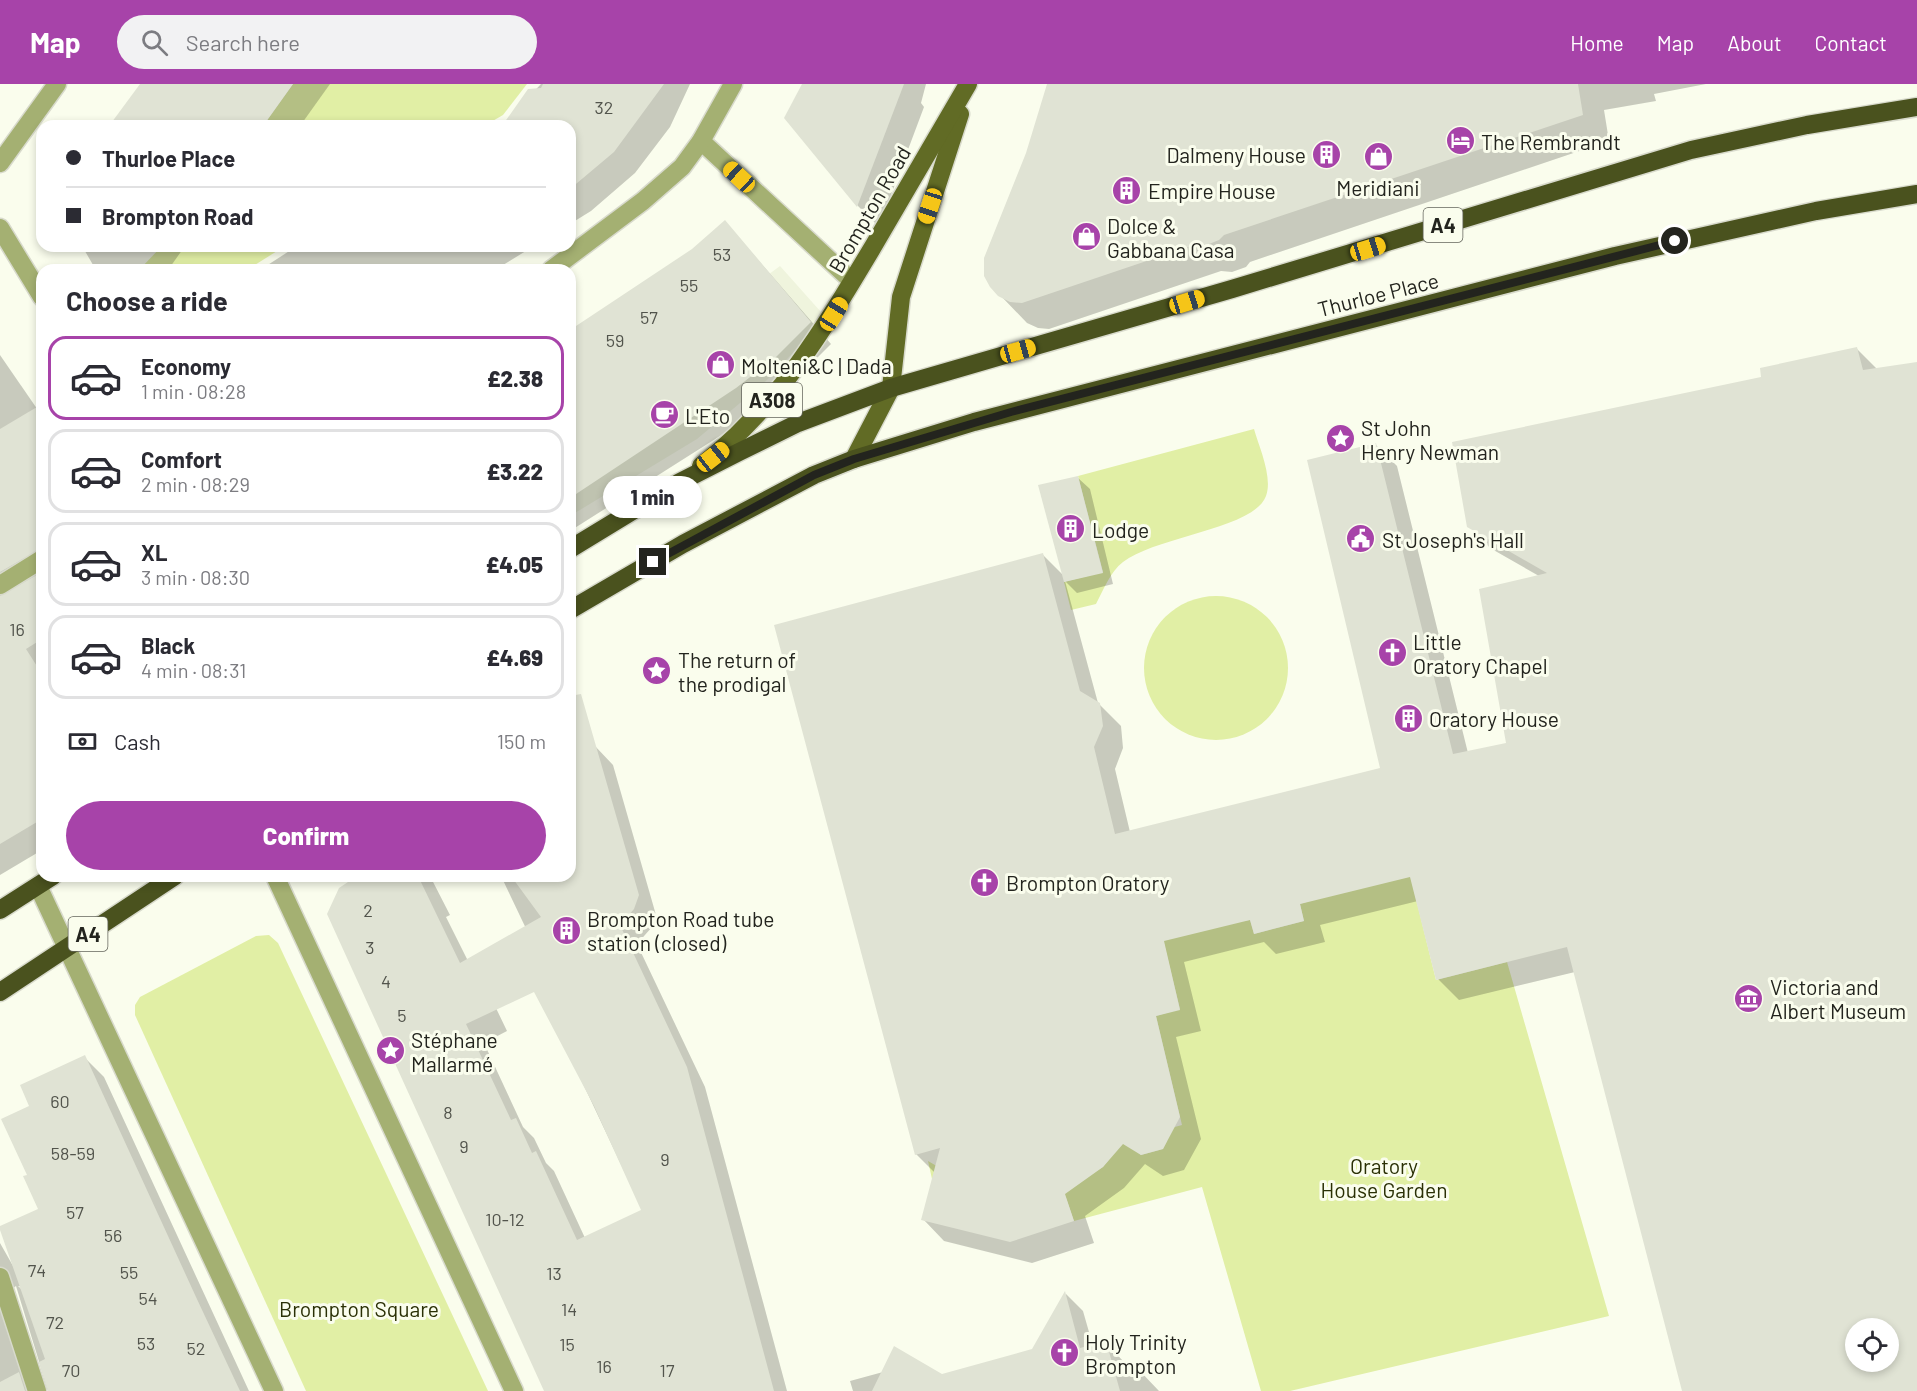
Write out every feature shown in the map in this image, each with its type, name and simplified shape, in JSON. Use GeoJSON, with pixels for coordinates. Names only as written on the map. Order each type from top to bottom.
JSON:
{"type":"FeatureCollection","features":[{"type":"Feature","properties":{"kind":"highway","name":"Thurloe Place"},"geometry":{"type":"LineString","coordinates":[[891,388],[1266,279],[1691,150],[1807,125],[1917,107]]}},
{"type":"Feature","properties":{"kind":"highway","name":"Thurloe Place"},"geometry":{"type":"LineString","coordinates":[[854,459],[1011,412],[1615,256],[1816,211],[1917,194]]}},
{"type":"Feature","properties":{"kind":"highway","name":"Brompton Road"},"geometry":{"type":"LineString","coordinates":[[576,545],[680,482],[798,423],[891,388]]}},
{"type":"Feature","properties":{"kind":"highway"},"geometry":{"type":"LineString","coordinates":[[576,606],[707,530],[814,475],[854,459]]}},
{"type":"Feature","properties":{"kind":"highway"},"geometry":{"type":"LineString","coordinates":[[0,910],[43,882]]}},
{"type":"Feature","properties":{"kind":"highway","name":"A4"},"geometry":{"type":"LineString","coordinates":[[0,992],[167,882]]}},
{"type":"Feature","properties":{"kind":"main road","name":"Brompton Road"},"geometry":{"type":"LineString","coordinates":[[680,482],[730,444],[763,411],[820,335],[969,84]]}},
{"type":"Feature","properties":{"kind":"main road","name":"Brompton Road"},"geometry":{"type":"LineString","coordinates":[[854,459],[891,388],[901,297],[969,84]]}},
{"type":"Feature","properties":{"kind":"street"},"geometry":{"type":"LineString","coordinates":[[0,163],[57,84]]}},
{"type":"Feature","properties":{"kind":"street"},"geometry":{"type":"LineString","coordinates":[[576,251],[643,201],[682,167],[701,141],[733,84]]}},
{"type":"Feature","properties":{"kind":"street"},"geometry":{"type":"LineString","coordinates":[[701,141],[852,281]]}},
{"type":"Feature","properties":{"kind":"street"},"geometry":{"type":"LineString","coordinates":[[0,228],[36,287]]}},
{"type":"Feature","properties":{"kind":"street"},"geometry":{"type":"LineString","coordinates":[[559,264],[575,252]]}},
{"type":"Feature","properties":{"kind":"street"},"geometry":{"type":"LineString","coordinates":[[0,585],[36,563]]}},
{"type":"Feature","properties":{"kind":"street"},"geometry":{"type":"LineString","coordinates":[[45,882],[68,947],[274,1391]]}},
{"type":"Feature","properties":{"kind":"street"},"geometry":{"type":"LineString","coordinates":[[278,882],[514,1391]]}},
{"type":"Feature","properties":{"kind":"street"},"geometry":{"type":"LineString","coordinates":[[0,1277],[37,1391]]}},
{"type":"Feature","properties":{"kind":"shaded area"},"geometry":{"type":"Polygon","coordinates":[[[780,266],[821,312],[811,334],[764,383],[697,439],[576,512],[576,405],[660,354],[780,266]]]}},
{"type":"Feature","properties":{"kind":"green space"},"geometry":{"type":"Polygon","coordinates":[[[293,84],[527,84],[503,115],[494,120],[267,120],[293,84]]]}},
{"type":"Feature","properties":{"kind":"green space"},"geometry":{"type":"Polygon","coordinates":[[[156,252],[276,252],[256,264],[145,264],[156,252]]]}},
{"type":"Feature","properties":{"kind":"green space"},"geometry":{"type":"Polygon","coordinates":[[[1254,429],[1268,480],[1266,496],[1258,507],[1243,517],[1224,525],[1138,553],[1114,571],[1096,604],[1071,610],[1064,582],[1103,572],[1078,476],[1254,429]]]}},
{"type":"Feature","properties":{"kind":"green space"},"geometry":{"type":"Polygon","coordinates":[[[1216,596],[1244,601],[1267,617],[1283,640],[1288,668],[1283,696],[1267,719],[1244,735],[1216,740],[1188,735],[1165,719],[1149,696],[1144,668],[1149,640],[1165,617],[1188,601],[1216,596]]]}},
{"type":"Feature","properties":{"kind":"green space","name":"Oratory House Garden"},"geometry":{"type":"Polygon","coordinates":[[[1409,870],[1436,980],[1507,962],[1609,1316],[1290,1391],[1261,1391],[1202,1187],[1074,1221],[1066,1198],[932,1179],[928,1161],[947,1172],[1064,1190],[1103,1167],[1123,1141],[1141,1155],[1163,1149],[1167,1141],[1164,1130],[1182,1125],[1156,1016],[1180,1009],[1161,931],[1250,920],[1254,934],[1304,921],[1300,904],[1409,870]]]}},
{"type":"Feature","properties":{"kind":"green space","name":"Brompton Square"},"geometry":{"type":"Polygon","coordinates":[[[269,935],[278,943],[488,1391],[306,1391],[135,1015],[135,1005],[140,997],[256,936],[269,935]]]}},
{"type":"Feature","properties":{"kind":"building"},"geometry":{"type":"Polygon","coordinates":[[[140,84],[293,84],[267,120],[113,120],[140,84]]]}},
{"type":"Feature","properties":{"kind":"building"},"geometry":{"type":"Polygon","coordinates":[[[543,84],[664,84],[614,152],[576,184],[576,120],[506,120],[528,89],[541,88],[543,84]]]}},
{"type":"Feature","properties":{"kind":"building"},"geometry":{"type":"Polygon","coordinates":[[[802,84],[904,84],[857,207],[784,118],[802,84]]]}},
{"type":"Feature","properties":{"kind":"building"},"geometry":{"type":"Polygon","coordinates":[[[1047,84],[1578,84],[1583,115],[1224,235],[1219,240],[1204,246],[1194,245],[1022,303],[1010,302],[998,296],[990,287],[984,276],[984,258],[1026,153],[1047,84]]]}},
{"type":"Feature","properties":{"kind":"building"},"geometry":{"type":"Polygon","coordinates":[[[725,220],[811,322],[776,357],[736,388],[576,494],[576,326],[692,249],[725,220]]]}},
{"type":"Feature","properties":{"kind":"building"},"geometry":{"type":"Polygon","coordinates":[[[1857,347],[1863,370],[1917,362],[1917,1391],[1682,1391],[1567,947],[1436,980],[1410,877],[1300,904],[1304,921],[1254,934],[1250,920],[1164,941],[1180,1010],[1156,1016],[1180,1117],[1163,1149],[1141,1155],[1123,1144],[1103,1167],[1065,1194],[1074,1221],[1010,1242],[921,1220],[940,1148],[915,1155],[774,625],[1043,553],[1080,691],[1100,703],[1103,726],[1094,747],[1115,834],[1380,768],[1307,460],[1376,443],[1453,754],[1506,743],[1479,589],[1547,573],[1467,527],[1452,442],[1761,377],[1760,368],[1857,347]]]}},
{"type":"Feature","properties":{"kind":"building"},"geometry":{"type":"Polygon","coordinates":[[[36,408],[36,551],[0,572],[0,429],[36,408]]]}},
{"type":"Feature","properties":{"kind":"building","name":"Lodge"},"geometry":{"type":"Polygon","coordinates":[[[1078,476],[1103,573],[1064,582],[1038,485],[1078,476]]]}},
{"type":"Feature","properties":{"kind":"building"},"geometry":{"type":"Polygon","coordinates":[[[36,575],[36,643],[26,649],[36,665],[36,823],[0,844],[0,596],[36,575]]]}},
{"type":"Feature","properties":{"kind":"building"},"geometry":{"type":"Polygon","coordinates":[[[581,694],[639,895],[634,909],[620,925],[687,1067],[774,1391],[544,1391],[327,914],[339,888],[348,882],[421,882],[460,963],[541,917],[515,882],[576,882],[576,695],[581,694]],[[534,992],[466,1024],[511,1120],[516,1118],[532,1153],[536,1151],[577,1240],[641,1210],[594,1106],[534,992]]]}},
{"type":"Feature","properties":{"kind":"building"},"geometry":{"type":"Polygon","coordinates":[[[85,1055],[240,1391],[48,1391],[39,1362],[45,1359],[0,1230],[0,1226],[38,1209],[23,1176],[27,1175],[1,1119],[29,1106],[20,1085],[85,1055]]]}},
{"type":"Feature","properties":{"kind":"building","name":"Holy Trinity Brompton"},"geometry":{"type":"Polygon","coordinates":[[[1065,1291],[1080,1348],[1106,1341],[1120,1391],[872,1391],[894,1346],[942,1374],[1032,1349],[1065,1291]]]}},
{"type":"Feature","properties":{"kind":"building"},"geometry":{"type":"Polygon","coordinates":[[[19,1372],[25,1391],[0,1391],[0,1382],[19,1372]]]}},
{"type":"Feature","properties":{"kind":"place","name":"The Rembrandt"},"geometry":{"type":"Point","coordinates":[1460,141]}},
{"type":"Feature","properties":{"kind":"place","name":"Dalmeny House"},"geometry":{"type":"Point","coordinates":[1327,154]}},
{"type":"Feature","properties":{"kind":"place","name":"Meridiani"},"geometry":{"type":"Point","coordinates":[1378,156]}},
{"type":"Feature","properties":{"kind":"place","name":"Empire House"},"geometry":{"type":"Point","coordinates":[1127,190]}},
{"type":"Feature","properties":{"kind":"place","name":"Dolce & Gabbana Casa"},"geometry":{"type":"Point","coordinates":[1086,237]}},
{"type":"Feature","properties":{"kind":"place","name":"Molteni&C | Dada"},"geometry":{"type":"Point","coordinates":[720,365]}},
{"type":"Feature","properties":{"kind":"place","name":"L'Eto"},"geometry":{"type":"Point","coordinates":[664,415]}},
{"type":"Feature","properties":{"kind":"place","name":"St John Henry Newman"},"geometry":{"type":"Point","coordinates":[1340,439]}},
{"type":"Feature","properties":{"kind":"place","name":"Lodge"},"geometry":{"type":"Point","coordinates":[1071,529]}},
{"type":"Feature","properties":{"kind":"place","name":"St Joseph's Hall"},"geometry":{"type":"Point","coordinates":[1361,539]}},
{"type":"Feature","properties":{"kind":"place","name":"Little Oratory Chapel"},"geometry":{"type":"Point","coordinates":[1392,653]}},
{"type":"Feature","properties":{"kind":"place","name":"The return of the prodigal"},"geometry":{"type":"Point","coordinates":[657,671]}},
{"type":"Feature","properties":{"kind":"place","name":"Oratory House"},"geometry":{"type":"Point","coordinates":[1408,718]}},
{"type":"Feature","properties":{"kind":"place","name":"Brompton Oratory"},"geometry":{"type":"Point","coordinates":[985,882]}},
{"type":"Feature","properties":{"kind":"place","name":"Brompton Road tube station (closed)"},"geometry":{"type":"Point","coordinates":[566,930]}},
{"type":"Feature","properties":{"kind":"place","name":"Victoria and Albert Museum"},"geometry":{"type":"Point","coordinates":[1749,998]}},
{"type":"Feature","properties":{"kind":"place","name":"Stéphane Mallarmé"},"geometry":{"type":"Point","coordinates":[390,1051]}},
{"type":"Feature","properties":{"kind":"place","name":"Holy Trinity Brompton"},"geometry":{"type":"Point","coordinates":[1064,1353]}},
{"type":"Feature","properties":{"kind":"route"},"geometry":{"type":"LineString","coordinates":[[653,562],[707,530],[756,507],[814,475],[854,459],[1011,412],[1675,241]]}}]}
